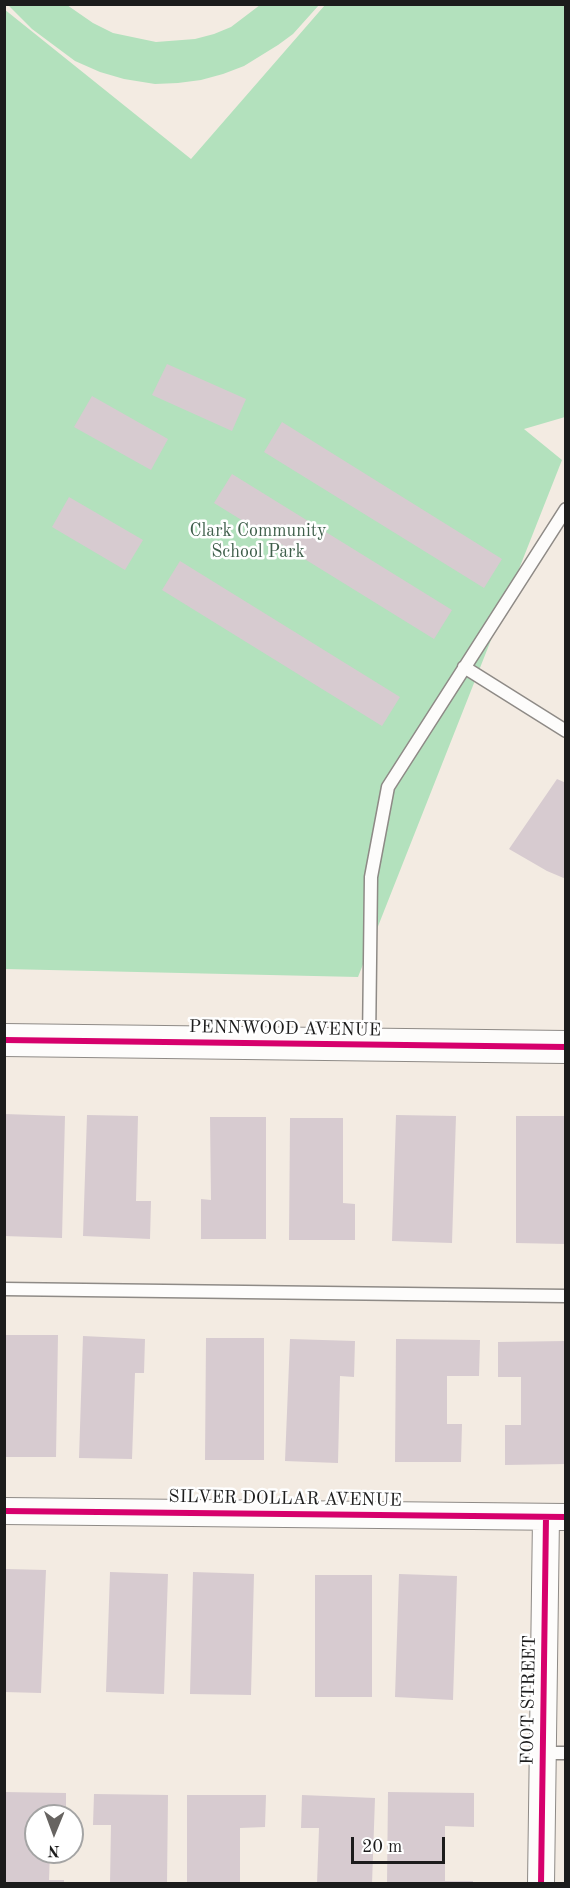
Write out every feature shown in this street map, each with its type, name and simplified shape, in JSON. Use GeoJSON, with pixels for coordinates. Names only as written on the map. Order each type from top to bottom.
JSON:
{"type":"FeatureCollection","features":[{"type":"Feature","properties":{"kind":"street","name":"PENNWOOD AVENUE"},"geometry":{"type":"LineString","coordinates":[[4,1040],[566,1047]]}},
{"type":"Feature","properties":{"kind":"street","name":"SILVER DOLLAR AVENUE"},"geometry":{"type":"LineString","coordinates":[[4,1511],[556,1517]]}},
{"type":"Feature","properties":{"kind":"street","name":"FOOT STREET"},"geometry":{"type":"LineString","coordinates":[[541,1884],[554,1753],[556,1517]]}},
{"type":"Feature","properties":{"kind":"lane"},"geometry":{"type":"LineString","coordinates":[[369,1045],[371,877],[388,787],[566,509]]}},
{"type":"Feature","properties":{"kind":"lane"},"geometry":{"type":"LineString","coordinates":[[464,667],[566,731]]}},
{"type":"Feature","properties":{"kind":"lane"},"geometry":{"type":"LineString","coordinates":[[4,1289],[566,1296]]}},
{"type":"Feature","properties":{"kind":"green space"},"geometry":{"type":"Polygon","coordinates":[[[8,5],[67,5],[93,23],[113,33],[156,42],[195,39],[214,34],[231,27],[260,5],[319,5],[293,34],[244,66],[201,80],[155,84],[124,79],[75,61],[32,29],[8,5]]]}},
{"type":"Feature","properties":{"kind":"green space","name":"Clark Community School Park"},"geometry":{"type":"Polygon","coordinates":[[[325,5],[565,5],[565,417],[524,429],[562,460],[358,977],[5,969],[4,9],[191,159],[325,5]]]}},
{"type":"Feature","properties":{"kind":"building"},"geometry":{"type":"Polygon","coordinates":[[[167,364],[246,399],[232,431],[152,395],[167,364]]]}},
{"type":"Feature","properties":{"kind":"building"},"geometry":{"type":"Polygon","coordinates":[[[92,396],[168,439],[151,470],[74,427],[92,396]]]}},
{"type":"Feature","properties":{"kind":"building"},"geometry":{"type":"Polygon","coordinates":[[[282,422],[502,559],[484,588],[264,452],[282,422]]]}},
{"type":"Feature","properties":{"kind":"building"},"geometry":{"type":"Polygon","coordinates":[[[232,474],[452,610],[434,639],[214,503],[232,474]]]}},
{"type":"Feature","properties":{"kind":"building"},"geometry":{"type":"Polygon","coordinates":[[[69,497],[143,540],[125,570],[52,527],[69,497]]]}},
{"type":"Feature","properties":{"kind":"building"},"geometry":{"type":"Polygon","coordinates":[[[180,561],[400,697],[382,726],[162,590],[180,561]]]}},
{"type":"Feature","properties":{"kind":"building"},"geometry":{"type":"Polygon","coordinates":[[[557,779],[566,783],[566,879],[509,849],[557,779]]]}},
{"type":"Feature","properties":{"kind":"building"},"geometry":{"type":"Polygon","coordinates":[[[4,1114],[65,1116],[62,1238],[4,1236],[4,1114]]]}},
{"type":"Feature","properties":{"kind":"building"},"geometry":{"type":"Polygon","coordinates":[[[87,1115],[138,1116],[136,1201],[151,1201],[150,1239],[83,1236],[87,1115]]]}},
{"type":"Feature","properties":{"kind":"building"},"geometry":{"type":"Polygon","coordinates":[[[396,1115],[456,1116],[452,1243],[392,1241],[396,1115]]]}},
{"type":"Feature","properties":{"kind":"building"},"geometry":{"type":"Polygon","coordinates":[[[516,1116],[566,1116],[566,1244],[516,1243],[516,1116]]]}},
{"type":"Feature","properties":{"kind":"building"},"geometry":{"type":"Polygon","coordinates":[[[210,1117],[266,1117],[266,1239],[201,1239],[201,1199],[211,1200],[210,1117]]]}},
{"type":"Feature","properties":{"kind":"building"},"geometry":{"type":"Polygon","coordinates":[[[290,1118],[343,1118],[343,1203],[355,1204],[355,1240],[289,1240],[290,1118]]]}},
{"type":"Feature","properties":{"kind":"building"},"geometry":{"type":"Polygon","coordinates":[[[4,1335],[58,1335],[56,1457],[4,1457],[4,1335]]]}},
{"type":"Feature","properties":{"kind":"building"},"geometry":{"type":"Polygon","coordinates":[[[83,1336],[145,1339],[144,1373],[135,1373],[132,1459],[79,1458],[83,1336]]]}},
{"type":"Feature","properties":{"kind":"building"},"geometry":{"type":"Polygon","coordinates":[[[206,1338],[264,1338],[264,1460],[205,1460],[206,1338]]]}},
{"type":"Feature","properties":{"kind":"building"},"geometry":{"type":"Polygon","coordinates":[[[290,1339],[355,1341],[354,1377],[340,1376],[338,1463],[285,1461],[290,1339]]]}},
{"type":"Feature","properties":{"kind":"building"},"geometry":{"type":"Polygon","coordinates":[[[396,1339],[480,1340],[479,1376],[447,1376],[447,1424],[462,1424],[461,1462],[395,1462],[396,1339]]]}},
{"type":"Feature","properties":{"kind":"building"},"geometry":{"type":"Polygon","coordinates":[[[566,1341],[566,1464],[505,1465],[505,1425],[521,1425],[521,1377],[498,1377],[498,1342],[566,1341]]]}},
{"type":"Feature","properties":{"kind":"building"},"geometry":{"type":"Polygon","coordinates":[[[6,1569],[46,1570],[41,1693],[4,1692],[6,1569]]]}},
{"type":"Feature","properties":{"kind":"building"},"geometry":{"type":"Polygon","coordinates":[[[110,1572],[168,1574],[164,1694],[106,1692],[110,1572]]]}},
{"type":"Feature","properties":{"kind":"building"},"geometry":{"type":"Polygon","coordinates":[[[193,1572],[254,1574],[251,1695],[190,1694],[193,1572]]]}},
{"type":"Feature","properties":{"kind":"building"},"geometry":{"type":"Polygon","coordinates":[[[399,1574],[457,1576],[453,1700],[395,1697],[399,1574]]]}},
{"type":"Feature","properties":{"kind":"building"},"geometry":{"type":"Polygon","coordinates":[[[315,1575],[372,1575],[372,1697],[315,1697],[315,1575]]]}},
{"type":"Feature","properties":{"kind":"building"},"geometry":{"type":"Polygon","coordinates":[[[4,1792],[66,1793],[66,1804],[24,1804],[24,1864],[50,1864],[49,1880],[64,1880],[64,1884],[4,1884],[4,1792]]]}},
{"type":"Feature","properties":{"kind":"building"},"geometry":{"type":"Polygon","coordinates":[[[388,1792],[474,1793],[474,1827],[445,1826],[445,1881],[473,1881],[473,1884],[387,1884],[388,1792]]]}},
{"type":"Feature","properties":{"kind":"building"},"geometry":{"type":"Polygon","coordinates":[[[94,1794],[168,1795],[167,1884],[110,1884],[111,1825],[93,1825],[94,1794]]]}},
{"type":"Feature","properties":{"kind":"building"},"geometry":{"type":"Polygon","coordinates":[[[187,1795],[266,1795],[265,1827],[240,1828],[240,1884],[187,1884],[187,1795]]]}},
{"type":"Feature","properties":{"kind":"building"},"geometry":{"type":"Polygon","coordinates":[[[302,1795],[375,1798],[372,1884],[317,1884],[319,1828],[301,1828],[302,1795]]]}},
{"type":"Feature","properties":{"kind":"cycle path"},"geometry":{"type":"LineString","coordinates":[[4,1040],[566,1047]]}},
{"type":"Feature","properties":{"kind":"cycle path"},"geometry":{"type":"LineString","coordinates":[[4,1511],[566,1517]]}},
{"type":"Feature","properties":{"kind":"cycle path"},"geometry":{"type":"LineString","coordinates":[[541,1884],[546,1517]]}}]}
